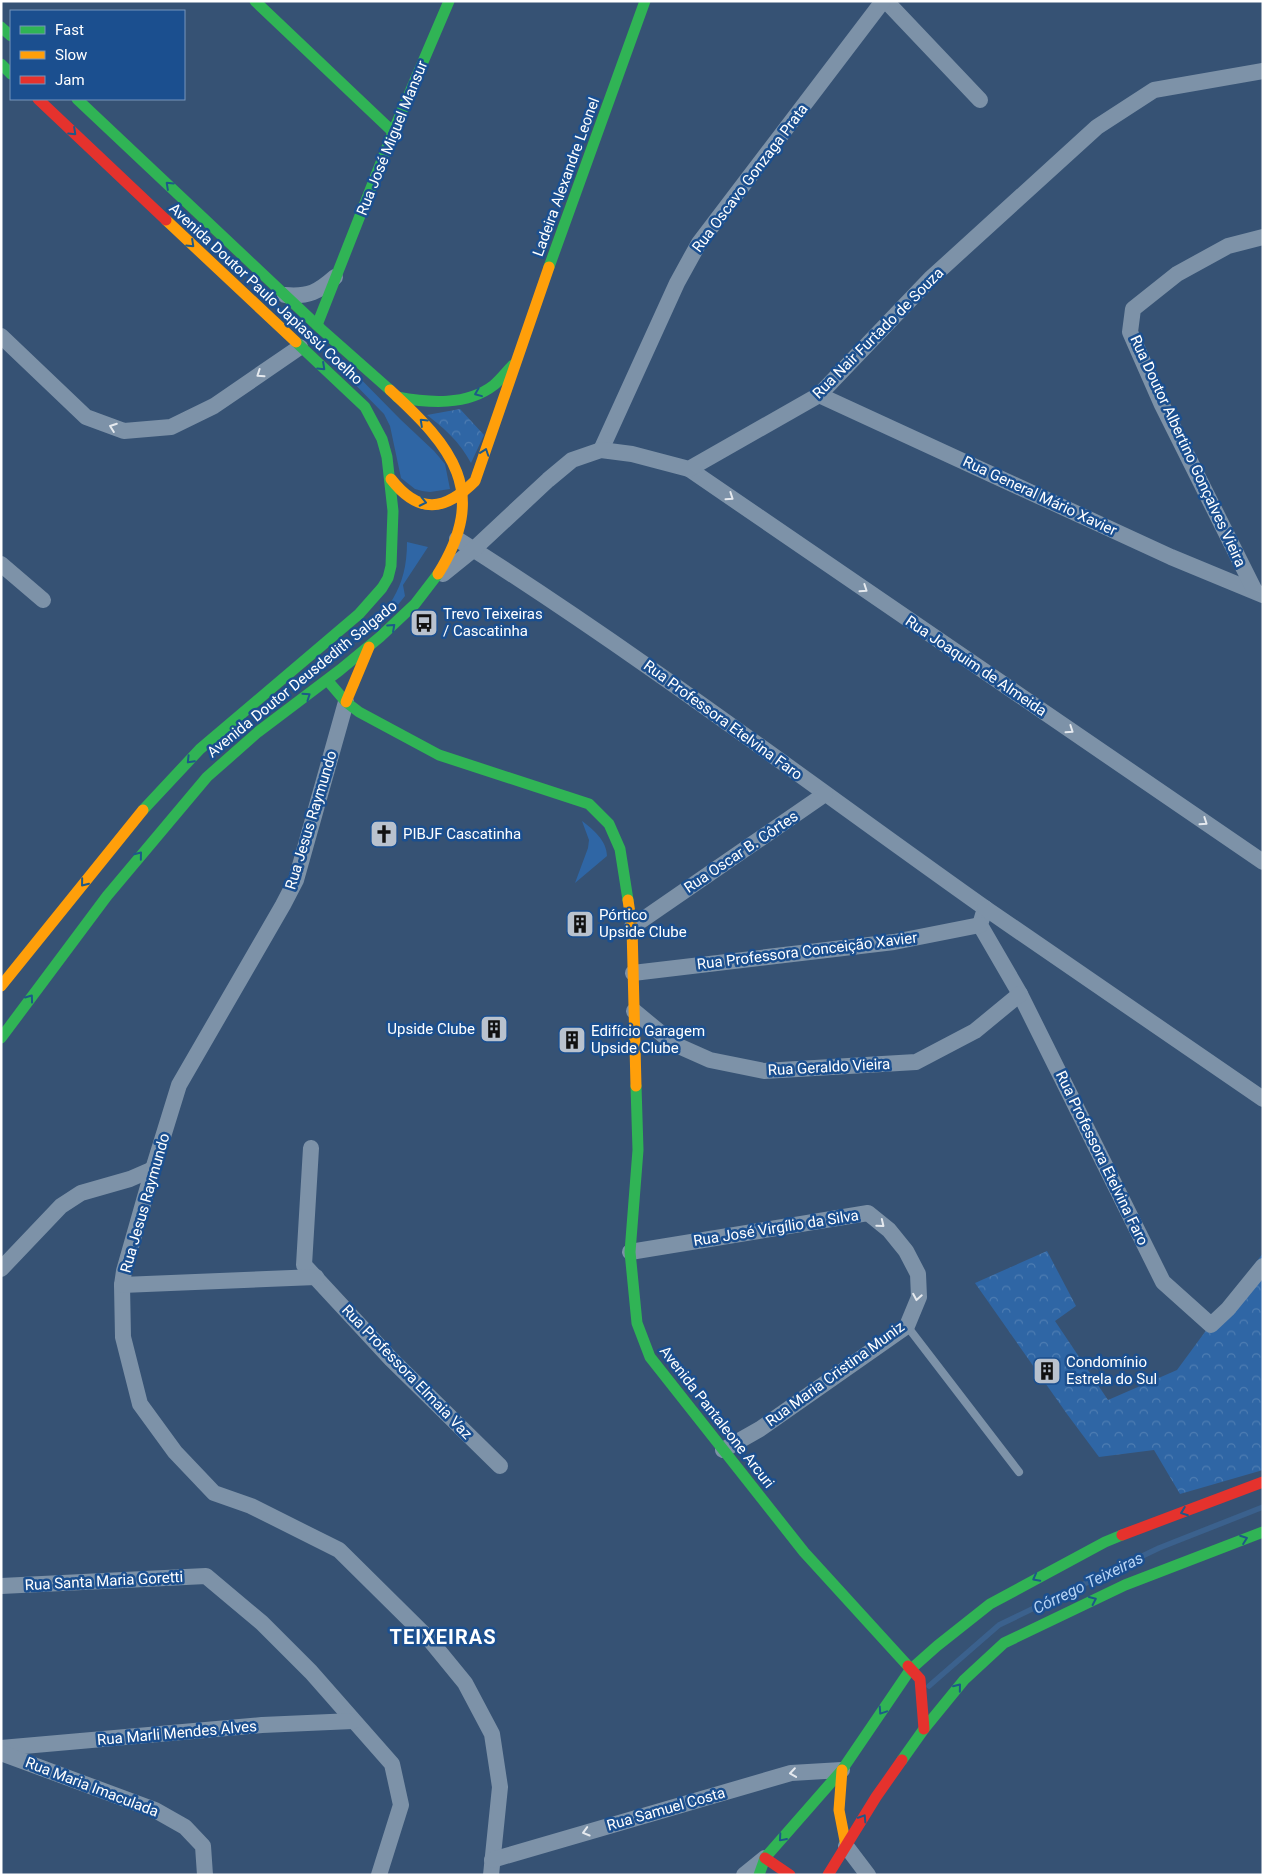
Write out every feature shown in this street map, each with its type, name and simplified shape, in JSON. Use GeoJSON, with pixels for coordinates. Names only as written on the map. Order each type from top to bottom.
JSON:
{"type":"FeatureCollection","features":[{"type":"Feature","properties":{"kind":"main road"},"geometry":{"type":"LineString","coordinates":[[255,1],[393,132]]}},
{"type":"Feature","properties":{"kind":"main road","name":"Rua José Miguel Mansur"},"geometry":{"type":"LineString","coordinates":[[317,325],[393,132],[449,1]]}},
{"type":"Feature","properties":{"kind":"main road","name":"Ladeira Alexandre Leonel"},"geometry":{"type":"LineString","coordinates":[[462,494],[475,481],[515,363],[645,1]]}},
{"type":"Feature","properties":{"kind":"main road"},"geometry":{"type":"LineString","coordinates":[[1,64],[10,73]]}},
{"type":"Feature","properties":{"kind":"main road","name":"Avenida Doutor Paulo Japiassú Coelho"},"geometry":{"type":"LineString","coordinates":[[39,100],[365,407],[378,429],[385,446],[391,479],[393,552]]}},
{"type":"Feature","properties":{"kind":"main road","name":"Avenida Doutor Paulo Japiassú Coelho"},"geometry":{"type":"LineString","coordinates":[[78,100],[317,325],[430,428],[454,462],[460,478],[462,494]]}},
{"type":"Feature","properties":{"kind":"main road","name":"Ladeira Alexandre Leonel"},"geometry":{"type":"LineString","coordinates":[[397,397],[416,401],[437,402],[478,393],[493,385],[515,363]]}},
{"type":"Feature","properties":{"kind":"main road"},"geometry":{"type":"LineString","coordinates":[[391,479],[399,490],[410,499],[423,504],[451,501],[462,494]]}},
{"type":"Feature","properties":{"kind":"main road","name":"Avenida Doutor Deusdedith Salgado"},"geometry":{"type":"LineString","coordinates":[[1,1038],[99,905],[156,835],[217,767],[273,719],[328,681],[415,605],[434,580],[457,538],[462,518],[462,494]]}},
{"type":"Feature","properties":{"kind":"main road"},"geometry":{"type":"LineString","coordinates":[[384,603],[396,579],[401,557],[400,510],[392,500]]}},
{"type":"Feature","properties":{"kind":"main road","name":"Avenida Doutor Deusdedith Salgado"},"geometry":{"type":"LineString","coordinates":[[1,986],[154,797],[200,749],[359,614],[378,594],[387,579],[393,552]]}},
{"type":"Feature","properties":{"kind":"main road","name":"Rua Jesus Raymundo"},"geometry":{"type":"LineString","coordinates":[[346,702],[369,647]]}},
{"type":"Feature","properties":{"kind":"main road"},"geometry":{"type":"LineString","coordinates":[[324,670],[328,681]]}},
{"type":"Feature","properties":{"kind":"main road","name":"Avenida Pantaleone Arcuri"},"geometry":{"type":"LineString","coordinates":[[328,681],[346,702],[359,712],[440,755],[589,804],[609,824],[620,849],[632,927],[638,1150],[630,1252],[637,1323],[650,1357],[804,1552],[920,1679],[924,1729]]}},
{"type":"Feature","properties":{"kind":"main road"},"geometry":{"type":"LineString","coordinates":[[759,1875],[765,1858],[842,1770],[910,1670],[990,1604],[1105,1542],[1263,1482]]}},
{"type":"Feature","properties":{"kind":"main road"},"geometry":{"type":"LineString","coordinates":[[828,1875],[876,1796],[924,1729],[964,1680],[1004,1643],[1125,1585],[1263,1532]]}},
{"type":"Feature","properties":{"kind":"main road"},"geometry":{"type":"LineString","coordinates":[[842,1770],[839,1810],[846,1846]]}},
{"type":"Feature","properties":{"kind":"main road"},"geometry":{"type":"LineString","coordinates":[[765,1858],[790,1875]]}},
{"type":"Feature","properties":{"kind":"street"},"geometry":{"type":"LineString","coordinates":[[885,1],[980,100]]}},
{"type":"Feature","properties":{"kind":"street","name":"Rua Oscavo Gonzaga Prata"},"geometry":{"type":"LineString","coordinates":[[601,450],[677,284],[699,243],[885,1]]}},
{"type":"Feature","properties":{"kind":"street","name":"Rua Nair Furtado de Souza"},"geometry":{"type":"LineString","coordinates":[[690,470],[819,395],[930,279],[1097,127],[1154,90],[1263,71]]}},
{"type":"Feature","properties":{"kind":"street","name":"Rua Doutor Albertino Gonçalves Vieira"},"geometry":{"type":"LineString","coordinates":[[1259,593],[1162,404],[1130,332],[1133,309],[1177,274],[1228,246],[1263,237]]}},
{"type":"Feature","properties":{"kind":"street"},"geometry":{"type":"LineString","coordinates":[[285,295],[300,296],[310,294],[321,289],[337,276]]}},
{"type":"Feature","properties":{"kind":"street"},"geometry":{"type":"LineString","coordinates":[[1,336],[86,417],[124,431],[171,427],[214,406],[300,347]]}},
{"type":"Feature","properties":{"kind":"street","name":"Rua General Mário Xavier"},"geometry":{"type":"LineString","coordinates":[[819,395],[1172,557],[1259,593]]}},
{"type":"Feature","properties":{"kind":"street"},"geometry":{"type":"LineString","coordinates":[[434,580],[474,549],[572,460],[601,450],[632,454],[690,470]]}},
{"type":"Feature","properties":{"kind":"street","name":"Rua Joaquim de Almeida"},"geometry":{"type":"LineString","coordinates":[[690,470],[1263,862]]}},
{"type":"Feature","properties":{"kind":"street","name":"Rua Professora Etelvina Faro"},"geometry":{"type":"LineString","coordinates":[[457,538],[640,660],[985,908],[1263,1099]]}},
{"type":"Feature","properties":{"kind":"street"},"geometry":{"type":"LineString","coordinates":[[1,564],[44,600]]}},
{"type":"Feature","properties":{"kind":"street","name":"Rua Jesus Raymundo"},"geometry":{"type":"LineString","coordinates":[[346,702],[296,880],[179,1086],[153,1169],[122,1285],[123,1337],[140,1404],[175,1452],[214,1493],[251,1506],[340,1550],[429,1639],[465,1683],[492,1734],[500,1787],[492,1867]]}},
{"type":"Feature","properties":{"kind":"street","name":"Rua Oscar B. Côrtes"},"geometry":{"type":"LineString","coordinates":[[632,927],[825,794]]}},
{"type":"Feature","properties":{"kind":"street"},"geometry":{"type":"LineString","coordinates":[[980,925],[985,908]]}},
{"type":"Feature","properties":{"kind":"street","name":"Rua Professora Etelvina Faro"},"geometry":{"type":"LineString","coordinates":[[980,925],[1020,994],[1163,1282],[1211,1325],[1228,1308],[1263,1266]]}},
{"type":"Feature","properties":{"kind":"street","name":"Rua Professora Conceição Xavier"},"geometry":{"type":"LineString","coordinates":[[633,973],[894,942],[980,925]]}},
{"type":"Feature","properties":{"kind":"street","name":"Rua Geraldo Vieira"},"geometry":{"type":"LineString","coordinates":[[634,1011],[674,1044],[710,1060],[764,1071],[916,1062],[975,1031],[1020,994]]}},
{"type":"Feature","properties":{"kind":"street","name":"Rua Professora Elmaia Vaz"},"geometry":{"type":"LineString","coordinates":[[311,1148],[304,1265],[392,1359],[500,1466]]}},
{"type":"Feature","properties":{"kind":"street"},"geometry":{"type":"LineString","coordinates":[[1,1269],[61,1206],[82,1193],[130,1179],[153,1169]]}},
{"type":"Feature","properties":{"kind":"street","name":"Rua José Virgílio da Silva"},"geometry":{"type":"LineString","coordinates":[[630,1252],[868,1212],[889,1230],[906,1251]]}},
{"type":"Feature","properties":{"kind":"street","name":"Rua Maria Cristina Muniz"},"geometry":{"type":"LineString","coordinates":[[723,1450],[760,1429],[907,1326],[919,1298],[918,1274],[906,1251]]}},
{"type":"Feature","properties":{"kind":"street"},"geometry":{"type":"LineString","coordinates":[[122,1285],[316,1277]]}},
{"type":"Feature","properties":{"kind":"street","name":"Rua Santa Maria Goretti"},"geometry":{"type":"LineString","coordinates":[[1,1586],[206,1576],[262,1623],[311,1672],[353,1721]]}},
{"type":"Feature","properties":{"kind":"street"},"geometry":{"type":"LineString","coordinates":[[353,1721],[392,1764],[401,1805],[379,1875]]}},
{"type":"Feature","properties":{"kind":"street","name":"Rua Marli Mendes Alves"},"geometry":{"type":"LineString","coordinates":[[1,1748],[262,1725],[353,1721]]}},
{"type":"Feature","properties":{"kind":"street","name":"Rua Maria Imaculada"},"geometry":{"type":"LineString","coordinates":[[1,1753],[156,1810],[185,1827],[204,1846],[205,1875]]}},
{"type":"Feature","properties":{"kind":"street","name":"Rua Samuel Costa"},"geometry":{"type":"LineString","coordinates":[[492,1867],[790,1773],[842,1770]]}},
{"type":"Feature","properties":{"kind":"street"},"geometry":{"type":"LineString","coordinates":[[846,1846],[868,1875]]}},
{"type":"Feature","properties":{"kind":"street"},"geometry":{"type":"LineString","coordinates":[[744,1875],[765,1858]]}},
{"type":"Feature","properties":{"kind":"lane"},"geometry":{"type":"LineString","coordinates":[[907,1326],[1019,1472]]}},
{"type":"Feature","properties":{"kind":"green space"},"geometry":{"type":"Polygon","coordinates":[[[343,361],[445,464],[450,489],[430,492],[422,491],[415,489],[401,478],[390,426],[384,414],[338,367],[343,361]]]}},
{"type":"Feature","properties":{"kind":"green space"},"geometry":{"type":"Polygon","coordinates":[[[460,409],[484,435],[471,463],[452,436],[427,415],[460,409]]]}},
{"type":"Feature","properties":{"kind":"green space"},"geometry":{"type":"Polygon","coordinates":[[[407,542],[428,547],[403,585],[405,596],[397,606],[355,644],[377,621],[393,599],[403,574],[407,542]]]}},
{"type":"Feature","properties":{"kind":"green space"},"geometry":{"type":"Polygon","coordinates":[[[582,821],[602,840],[607,856],[575,883],[588,848],[589,840],[582,821]]]}},
{"type":"Feature","properties":{"kind":"green space"},"geometry":{"type":"Polygon","coordinates":[[[1047,1251],[1076,1306],[1055,1321],[1108,1400],[1177,1370],[1263,1253],[1263,1470],[1180,1494],[1154,1450],[1099,1457],[975,1283],[1047,1251]]]}},
{"type":"Feature","properties":{"kind":"waterway","name":"Córrego Teixeiras"},"geometry":{"type":"LineString","coordinates":[[929,1686],[999,1625],[1159,1548],[1263,1507]]}},
{"type":"Feature","properties":{"kind":"traffic: fast"},"geometry":{"type":"LineString","coordinates":[[255,1],[393,132]]}},
{"type":"Feature","properties":{"kind":"traffic: fast"},"geometry":{"type":"LineString","coordinates":[[317,325],[393,132],[449,1]]}},
{"type":"Feature","properties":{"kind":"traffic: fast"},"geometry":{"type":"LineString","coordinates":[[549,267],[645,1]]}},
{"type":"Feature","properties":{"kind":"traffic: fast"},"geometry":{"type":"LineString","coordinates":[[1,27],[10,35]]}},
{"type":"Feature","properties":{"kind":"traffic: fast"},"geometry":{"type":"LineString","coordinates":[[1,64],[10,73]]}},
{"type":"Feature","properties":{"kind":"traffic: fast"},"geometry":{"type":"LineString","coordinates":[[78,100],[321,329],[390,390]]}},
{"type":"Feature","properties":{"kind":"traffic: fast"},"geometry":{"type":"LineString","coordinates":[[143,810],[200,749],[359,614],[382,588],[388,578],[391,566],[393,511],[387,457],[382,439],[365,407],[296,342]]}},
{"type":"Feature","properties":{"kind":"traffic: fast"},"geometry":{"type":"LineString","coordinates":[[397,397],[422,401],[460,400],[472,397],[494,385],[513,365]]}},
{"type":"Feature","properties":{"kind":"traffic: fast"},"geometry":{"type":"LineString","coordinates":[[1,1038],[107,896],[207,777],[258,732],[380,637],[415,604],[438,574]]}},
{"type":"Feature","properties":{"kind":"traffic: fast"},"geometry":{"type":"LineString","coordinates":[[328,681],[346,702],[359,712],[439,755],[589,804],[609,824],[620,849],[628,900]]}},
{"type":"Feature","properties":{"kind":"traffic: fast"},"geometry":{"type":"LineString","coordinates":[[636,1086],[638,1150],[630,1252],[637,1323],[650,1357],[804,1552],[908,1666]]}},
{"type":"Feature","properties":{"kind":"traffic: fast"},"geometry":{"type":"LineString","coordinates":[[902,1760],[924,1729],[964,1680],[1004,1643],[1125,1585],[1263,1532]]}},
{"type":"Feature","properties":{"kind":"traffic: fast"},"geometry":{"type":"LineString","coordinates":[[759,1875],[765,1858],[842,1770],[910,1670],[990,1604],[1105,1542],[1122,1535]]}},
{"type":"Feature","properties":{"kind":"traffic: slow"},"geometry":{"type":"LineString","coordinates":[[166,220],[296,342]]}},
{"type":"Feature","properties":{"kind":"traffic: slow"},"geometry":{"type":"LineString","coordinates":[[391,479],[401,491],[412,499],[432,505],[443,503],[453,498],[475,481],[549,267]]}},
{"type":"Feature","properties":{"kind":"traffic: slow"},"geometry":{"type":"LineString","coordinates":[[390,390],[431,431],[446,451],[457,472],[462,494],[461,518],[453,545],[438,574]]}},
{"type":"Feature","properties":{"kind":"traffic: slow"},"geometry":{"type":"LineString","coordinates":[[346,702],[369,647]]}},
{"type":"Feature","properties":{"kind":"traffic: slow"},"geometry":{"type":"LineString","coordinates":[[1,986],[143,810]]}},
{"type":"Feature","properties":{"kind":"traffic: slow"},"geometry":{"type":"LineString","coordinates":[[628,900],[632,927],[636,1086]]}},
{"type":"Feature","properties":{"kind":"traffic: slow"},"geometry":{"type":"LineString","coordinates":[[842,1770],[839,1810],[846,1846]]}},
{"type":"Feature","properties":{"kind":"traffic: jam"},"geometry":{"type":"LineString","coordinates":[[39,100],[166,220]]}},
{"type":"Feature","properties":{"kind":"traffic: jam"},"geometry":{"type":"LineString","coordinates":[[1122,1535],[1263,1482]]}},
{"type":"Feature","properties":{"kind":"traffic: jam"},"geometry":{"type":"LineString","coordinates":[[908,1666],[920,1679],[924,1729]]}},
{"type":"Feature","properties":{"kind":"traffic: jam"},"geometry":{"type":"LineString","coordinates":[[828,1875],[876,1797],[902,1760]]}},
{"type":"Feature","properties":{"kind":"traffic: jam"},"geometry":{"type":"LineString","coordinates":[[765,1858],[790,1875]]}},
{"type":"Feature","properties":{"kind":"place","name":"Trevo Teixeiras / Cascatinha"},"geometry":{"type":"Point","coordinates":[424,623]}},
{"type":"Feature","properties":{"kind":"place","name":"PIBJF Cascatinha"},"geometry":{"type":"Point","coordinates":[384,834]}},
{"type":"Feature","properties":{"kind":"place","name":"Pórtico Upside Clube"},"geometry":{"type":"Point","coordinates":[580,924]}},
{"type":"Feature","properties":{"kind":"place","name":"Upside Clube"},"geometry":{"type":"Point","coordinates":[494,1029]}},
{"type":"Feature","properties":{"kind":"place","name":"Edifício Garagem Upside Clube"},"geometry":{"type":"Point","coordinates":[572,1040]}},
{"type":"Feature","properties":{"kind":"place","name":"Condomínio Estrela do Sul"},"geometry":{"type":"Point","coordinates":[1047,1371]}},
{"type":"Feature","properties":{"kind":"district","name":"TEIXEIRAS"},"geometry":{"type":"Point","coordinates":[443,1637]}}]}
